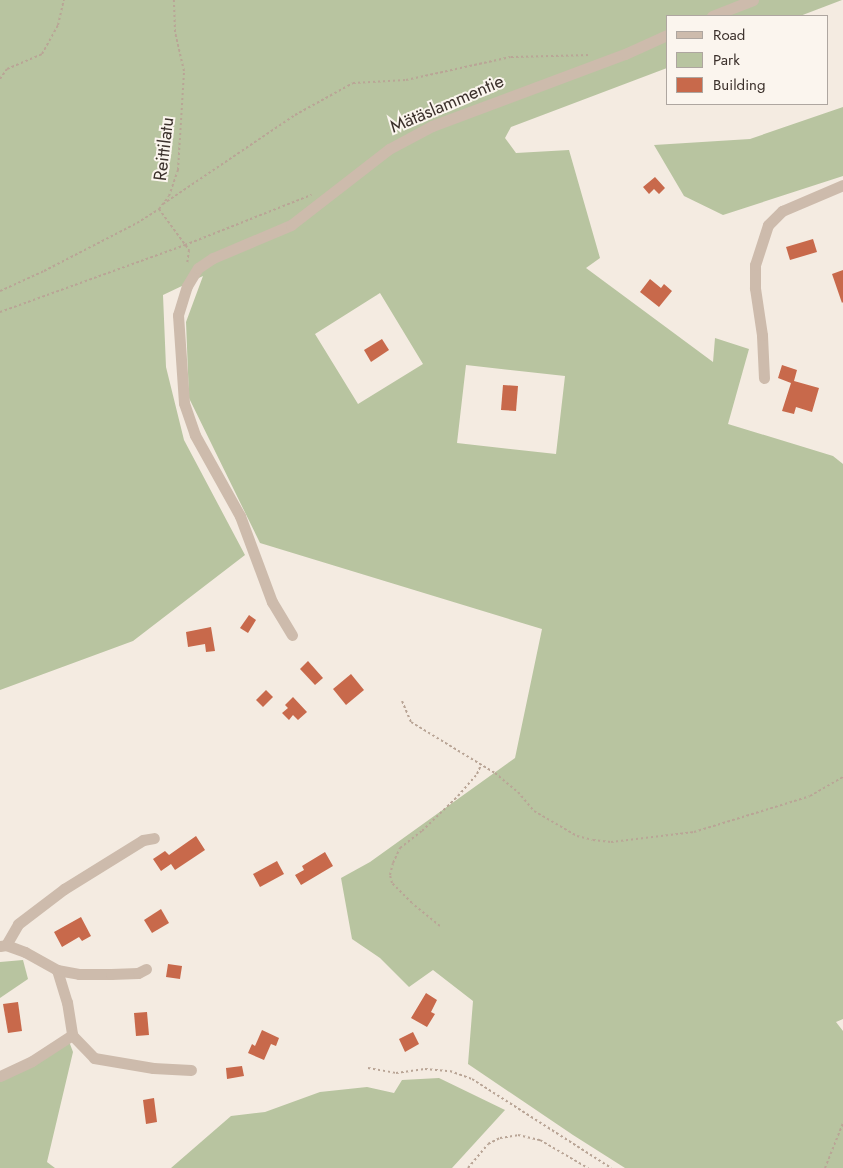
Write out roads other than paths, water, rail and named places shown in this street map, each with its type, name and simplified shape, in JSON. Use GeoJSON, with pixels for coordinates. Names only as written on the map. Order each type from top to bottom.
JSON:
{"type":"FeatureCollection","features":[{"type":"Feature","properties":{"kind":"street"},"geometry":{"type":"LineString","coordinates":[[715,15],[753,0]]}},
{"type":"Feature","properties":{"kind":"street","name":"Mätäslammentie"},"geometry":{"type":"LineString","coordinates":[[292,635],[272,602],[240,516],[196,435],[184,403],[178,315],[187,286],[198,268],[213,258],[291,225],[389,149],[432,126],[625,54],[666,35]]}},
{"type":"Feature","properties":{"kind":"street"},"geometry":{"type":"LineString","coordinates":[[764,378],[755,265],[768,225],[782,210],[843,185]]}},
{"type":"Feature","properties":{"kind":"street"},"geometry":{"type":"LineString","coordinates":[[146,968],[138,973],[79,974],[57,970],[37,957],[3,945],[18,924],[64,889],[143,840],[154,838]]}},
{"type":"Feature","properties":{"kind":"street"},"geometry":{"type":"LineString","coordinates":[[57,970],[67,1002],[72,1035],[94,1058],[152,1068],[191,1070]]}},
{"type":"Feature","properties":{"kind":"street"},"geometry":{"type":"LineString","coordinates":[[0,1076],[32,1061],[72,1035]]}}]}
